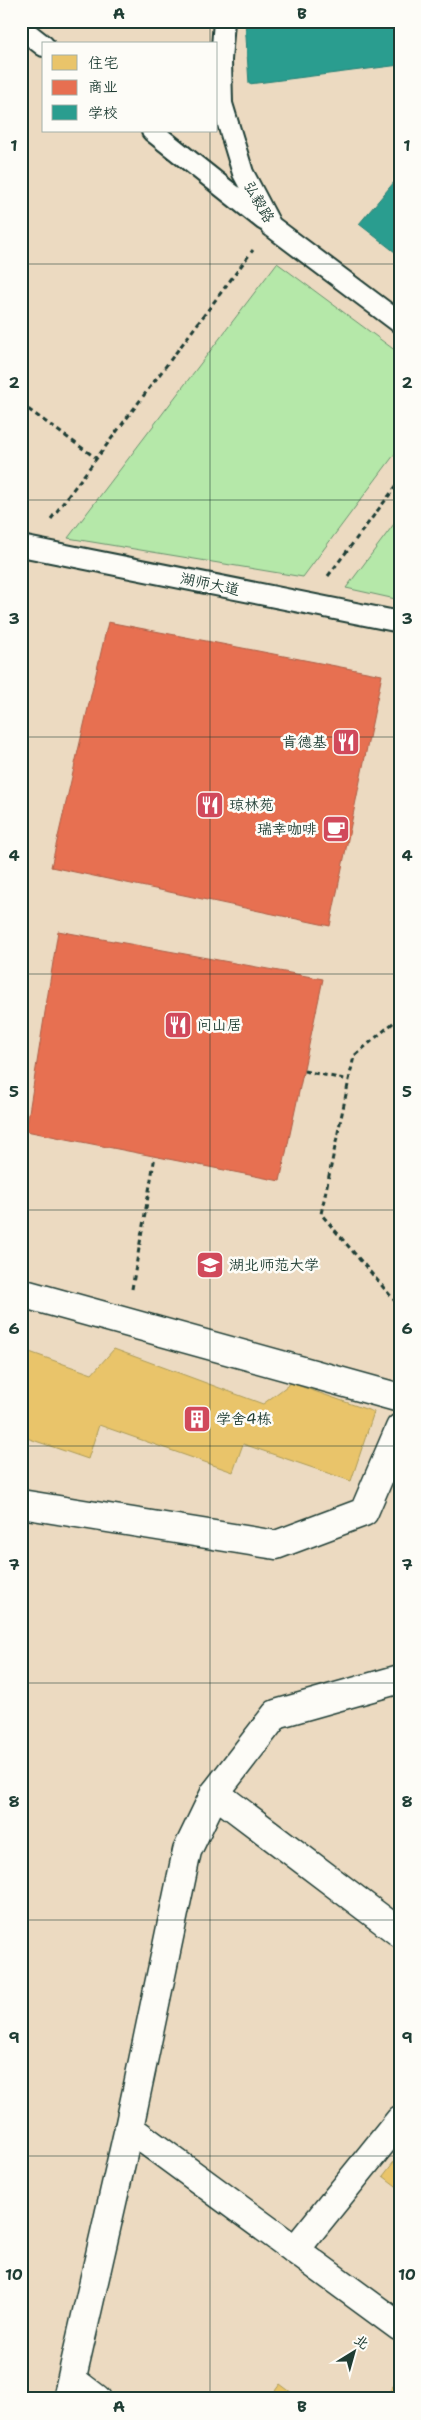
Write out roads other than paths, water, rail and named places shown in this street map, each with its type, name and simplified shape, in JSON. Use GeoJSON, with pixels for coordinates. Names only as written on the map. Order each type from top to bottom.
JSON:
{"type":"FeatureCollection","features":[{"type":"Feature","properties":{"kind":"street"},"geometry":{"type":"LineString","coordinates":[[21,1293],[400,1398]]}},
{"type":"Feature","properties":{"kind":"street"},"geometry":{"type":"LineString","coordinates":[[21,1504],[276,1545],[364,1512],[400,1428]]}},
{"type":"Feature","properties":{"kind":"street"},"geometry":{"type":"LineString","coordinates":[[97,2399],[70,2390],[129,2128],[186,1851],[215,1793],[276,1714],[400,1679]]}},
{"type":"Feature","properties":{"kind":"street"},"geometry":{"type":"LineString","coordinates":[[215,1793],[400,1933]]}},
{"type":"Feature","properties":{"kind":"street"},"geometry":{"type":"LineString","coordinates":[[295,2250],[400,2120]]}},
{"type":"Feature","properties":{"kind":"street"},"geometry":{"type":"LineString","coordinates":[[129,2128],[400,2327]]}},
{"type":"Feature","properties":{"kind":"lane","name":"弘毅路"},"geometry":{"type":"LineString","coordinates":[[224,21],[221,60],[222,104],[243,173],[272,226],[400,323]]}},
{"type":"Feature","properties":{"kind":"lane"},"geometry":{"type":"LineString","coordinates":[[21,28],[42,44]]}},
{"type":"Feature","properties":{"kind":"lane"},"geometry":{"type":"LineString","coordinates":[[153,132],[272,226]]}},
{"type":"Feature","properties":{"kind":"lane","name":"湖师大道"},"geometry":{"type":"LineString","coordinates":[[25,546],[400,622]]}},
{"type":"Feature","properties":{"kind":"place","name":"肯德基"},"geometry":{"type":"Point","coordinates":[346,742]}},
{"type":"Feature","properties":{"kind":"place","name":"琼林苑"},"geometry":{"type":"Point","coordinates":[210,805]}},
{"type":"Feature","properties":{"kind":"place","name":"瑞幸咖啡"},"geometry":{"type":"Point","coordinates":[336,829]}},
{"type":"Feature","properties":{"kind":"place","name":"问山居"},"geometry":{"type":"Point","coordinates":[178,1025]}},
{"type":"Feature","properties":{"kind":"place","name":"湖北师范大学"},"geometry":{"type":"Point","coordinates":[210,1265]}},
{"type":"Feature","properties":{"kind":"place","name":"学舍4栋"},"geometry":{"type":"Point","coordinates":[197,1419]}}]}
